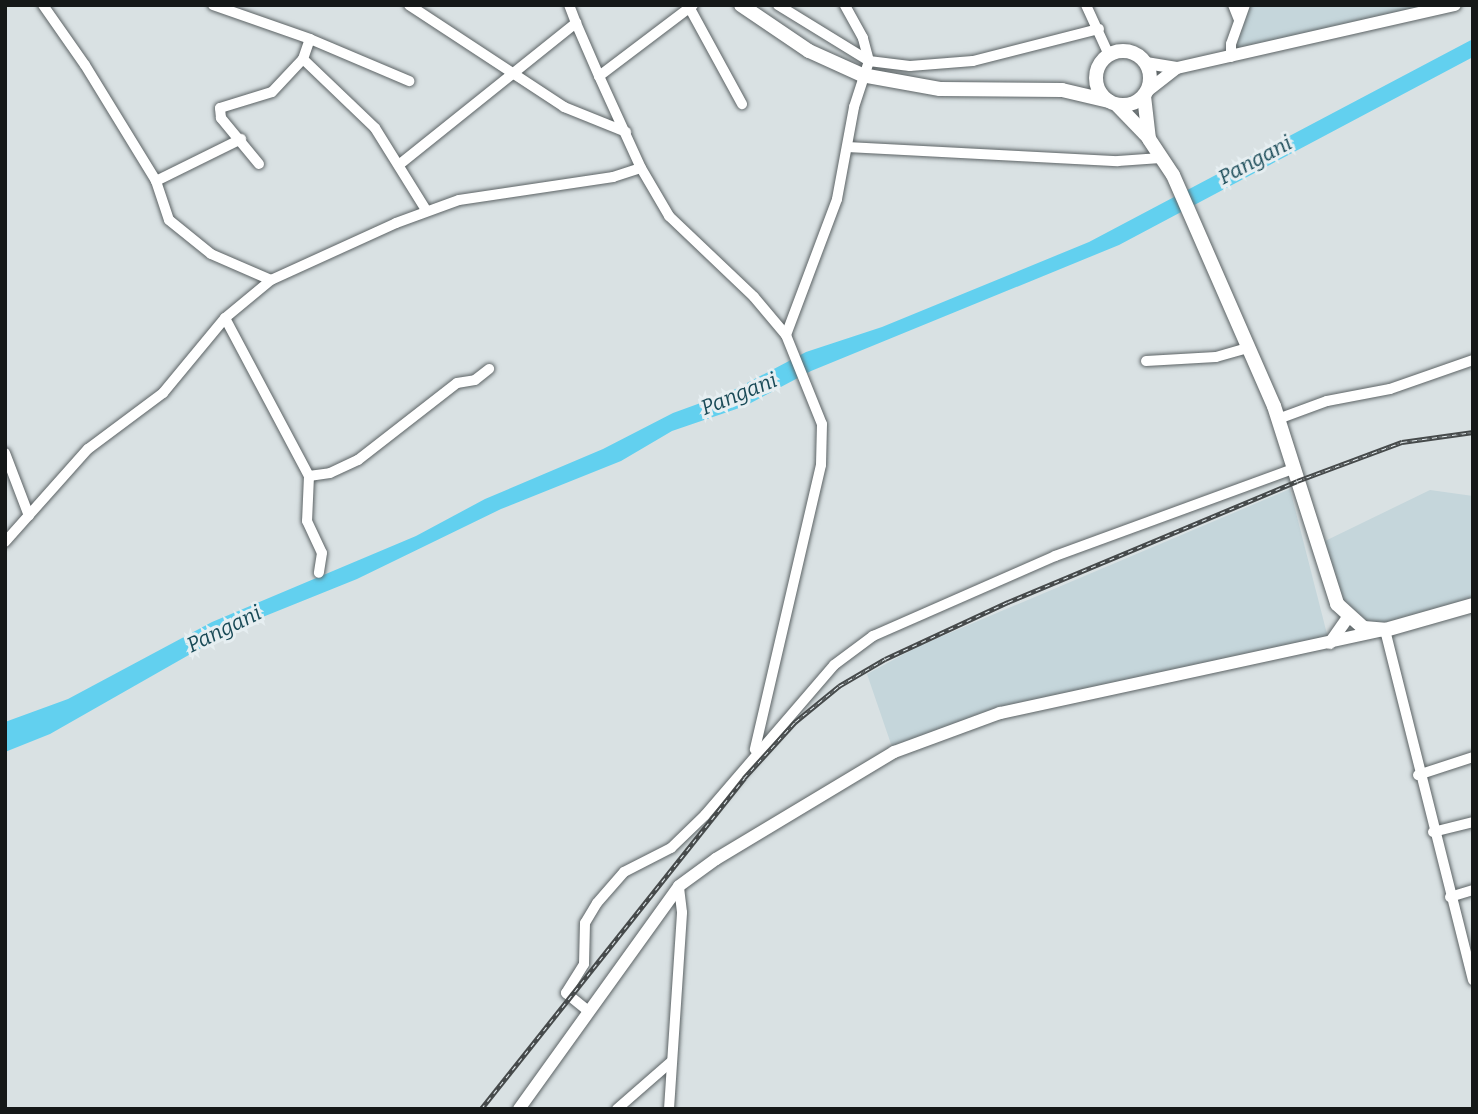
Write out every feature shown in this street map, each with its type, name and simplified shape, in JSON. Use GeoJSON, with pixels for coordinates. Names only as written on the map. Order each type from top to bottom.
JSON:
{"type":"FeatureCollection","features":[{"type":"Feature","properties":{"kind":"highway"},"geometry":{"type":"LineString","coordinates":[[741,5],[809,51],[862,75],[940,89],[1062,90],[1113,103],[1132,104],[1145,94],[1150,83],[1146,63],[1129,52],[1109,55],[1097,72],[1062,90]]}},
{"type":"Feature","properties":{"kind":"highway"},"geometry":{"type":"LineString","coordinates":[[1097,72],[1098,89],[1149,139]]}},
{"type":"Feature","properties":{"kind":"highway"},"geometry":{"type":"LineString","coordinates":[[1145,94],[1149,139],[1157,158],[1172,175],[1250,347],[1278,419],[1330,591],[1349,617],[1364,628],[1385,630],[1473,606]]}},
{"type":"Feature","properties":{"kind":"main road"},"geometry":{"type":"LineString","coordinates":[[1146,63],[1177,68],[1455,5]]}},
{"type":"Feature","properties":{"kind":"main road"},"geometry":{"type":"LineString","coordinates":[[1145,94],[1177,68]]}},
{"type":"Feature","properties":{"kind":"main road"},"geometry":{"type":"LineString","coordinates":[[1330,643],[1349,617]]}},
{"type":"Feature","properties":{"kind":"main road"},"geometry":{"type":"LineString","coordinates":[[519,1109],[587,1010],[679,887],[716,859],[894,752],[953,728],[1000,713],[1385,630]]}},
{"type":"Feature","properties":{"kind":"street"},"geometry":{"type":"LineString","coordinates":[[43,5],[156,181],[169,220],[211,254],[271,280]]}},
{"type":"Feature","properties":{"kind":"street"},"geometry":{"type":"LineString","coordinates":[[213,5],[310,39],[409,81]]}},
{"type":"Feature","properties":{"kind":"street"},"geometry":{"type":"LineString","coordinates":[[410,5],[564,107],[626,132]]}},
{"type":"Feature","properties":{"kind":"street"},"geometry":{"type":"LineString","coordinates":[[569,5],[641,168],[669,216],[754,297],[786,335],[808,380],[822,424],[821,465],[754,753]]}},
{"type":"Feature","properties":{"kind":"street"},"geometry":{"type":"LineString","coordinates":[[778,5],[869,61],[910,66],[973,61],[1099,29]]}},
{"type":"Feature","properties":{"kind":"street"},"geometry":{"type":"LineString","coordinates":[[1086,5],[1109,55]]}},
{"type":"Feature","properties":{"kind":"street"},"geometry":{"type":"LineString","coordinates":[[1233,5],[1239,20]]}},
{"type":"Feature","properties":{"kind":"street"},"geometry":{"type":"LineString","coordinates":[[1231,57],[1245,5]]}},
{"type":"Feature","properties":{"kind":"street"},"geometry":{"type":"LineString","coordinates":[[599,76],[690,6],[742,104]]}},
{"type":"Feature","properties":{"kind":"street"},"geometry":{"type":"LineString","coordinates":[[786,335],[837,199],[862,75],[869,61],[847,6]]}},
{"type":"Feature","properties":{"kind":"street"},"geometry":{"type":"LineString","coordinates":[[400,164],[517,74],[576,23]]}},
{"type":"Feature","properties":{"kind":"street"},"geometry":{"type":"LineString","coordinates":[[259,164],[221,118],[220,108],[272,92],[303,59],[310,39]]}},
{"type":"Feature","properties":{"kind":"street"},"geometry":{"type":"LineString","coordinates":[[303,59],[375,128],[400,164],[426,210]]}},
{"type":"Feature","properties":{"kind":"street"},"geometry":{"type":"LineString","coordinates":[[156,181],[241,139]]}},
{"type":"Feature","properties":{"kind":"street"},"geometry":{"type":"LineString","coordinates":[[847,146],[1118,161],[1157,158]]}},
{"type":"Feature","properties":{"kind":"street"},"geometry":{"type":"LineString","coordinates":[[5,542],[105,434],[163,393],[225,318],[271,280],[426,210],[487,194],[614,177],[641,168]]}},
{"type":"Feature","properties":{"kind":"street"},"geometry":{"type":"LineString","coordinates":[[225,318],[309,475],[306,513],[323,557],[319,573]]}},
{"type":"Feature","properties":{"kind":"street"},"geometry":{"type":"LineString","coordinates":[[1146,361],[1216,357],[1250,347]]}},
{"type":"Feature","properties":{"kind":"street"},"geometry":{"type":"LineString","coordinates":[[1278,419],[1327,401],[1391,389],[1473,360]]}},
{"type":"Feature","properties":{"kind":"street"},"geometry":{"type":"LineString","coordinates":[[309,475],[330,473],[358,460],[457,383],[475,380],[489,369]]}},
{"type":"Feature","properties":{"kind":"street"},"geometry":{"type":"LineString","coordinates":[[5,453],[29,516]]}},
{"type":"Feature","properties":{"kind":"street"},"geometry":{"type":"LineString","coordinates":[[587,1010],[566,993],[584,964],[585,923],[597,903],[624,872],[671,848],[834,664],[873,636],[1055,556],[1293,469]]}},
{"type":"Feature","properties":{"kind":"street"},"geometry":{"type":"LineString","coordinates":[[1385,630],[1418,775],[1473,980]]}},
{"type":"Feature","properties":{"kind":"street"},"geometry":{"type":"LineString","coordinates":[[1418,775],[1473,757]]}},
{"type":"Feature","properties":{"kind":"street"},"geometry":{"type":"LineString","coordinates":[[1433,832],[1473,822]]}},
{"type":"Feature","properties":{"kind":"street"},"geometry":{"type":"LineString","coordinates":[[669,1109],[682,912],[679,887]]}},
{"type":"Feature","properties":{"kind":"street"},"geometry":{"type":"LineString","coordinates":[[1450,897],[1473,890]]}},
{"type":"Feature","properties":{"kind":"street"},"geometry":{"type":"LineString","coordinates":[[617,1109],[672,1061]]}},
{"type":"Feature","properties":{"kind":"shaded area"},"geometry":{"type":"Polygon","coordinates":[[[1250,5],[1436,5],[1235,51],[1250,5]]]}},
{"type":"Feature","properties":{"kind":"shaded area"},"geometry":{"type":"Polygon","coordinates":[[[1290,489],[1328,638],[999,708],[892,747],[867,674],[919,646],[1290,489]]]}},
{"type":"Feature","properties":{"kind":"shaded area"},"geometry":{"type":"Polygon","coordinates":[[[1430,490],[1473,496],[1473,598],[1384,623],[1367,621],[1343,600],[1323,542],[1430,490]]]}},
{"type":"Feature","properties":{"kind":"water","name":"Pangani"},"geometry":{"type":"Polygon","coordinates":[[[1473,39],[1473,57],[1119,245],[811,371],[745,406],[672,431],[621,461],[501,509],[357,579],[238,627],[50,734],[5,752],[5,722],[68,699],[212,622],[416,536],[485,499],[603,449],[673,413],[728,393],[806,352],[882,327],[1089,242],[1473,39]]]}},
{"type":"Feature","properties":{"kind":"railway"},"geometry":{"type":"LineString","coordinates":[[481,1109],[744,778],[795,722],[839,686],[885,659],[1008,602],[1297,481],[1402,442],[1473,432]]}}]}
